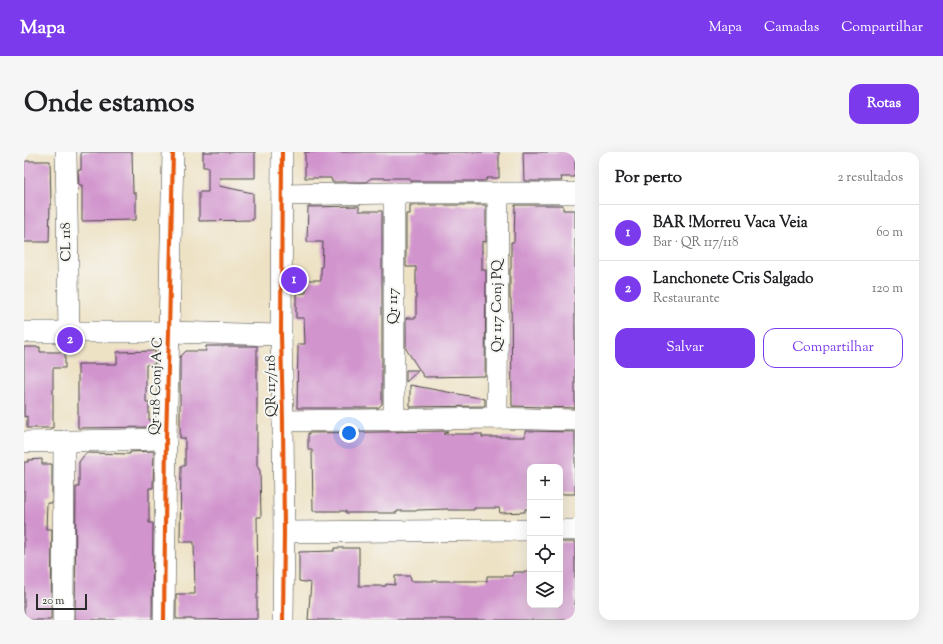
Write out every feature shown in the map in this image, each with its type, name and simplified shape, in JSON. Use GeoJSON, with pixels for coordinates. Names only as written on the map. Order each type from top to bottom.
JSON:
{"type":"FeatureCollection","features":[{"type":"Feature","properties":{"kind":"street","name":"CL 118"},"geometry":{"type":"LineString","coordinates":[[66,152],[68,332]]}},
{"type":"Feature","properties":{"kind":"street","name":"Qr 118 Conj A C"},"geometry":{"type":"LineString","coordinates":[[164,620],[166,439],[173,152]]}},
{"type":"Feature","properties":{"kind":"street","name":"QR 117/118"},"geometry":{"type":"LineString","coordinates":[[282,152],[281,335],[284,532],[283,620]]}},
{"type":"Feature","properties":{"kind":"street"},"geometry":{"type":"LineString","coordinates":[[282,196],[575,192]]}},
{"type":"Feature","properties":{"kind":"street","name":"Qr 117 Conj PQ"},"geometry":{"type":"LineString","coordinates":[[498,193],[498,418]]}},
{"type":"Feature","properties":{"kind":"street","name":"Qr 117"},"geometry":{"type":"LineString","coordinates":[[394,194],[394,419]]}},
{"type":"Feature","properties":{"kind":"street"},"geometry":{"type":"LineString","coordinates":[[24,332],[169,332],[281,335]]}},
{"type":"Feature","properties":{"kind":"street"},"geometry":{"type":"LineString","coordinates":[[283,421],[498,418],[575,420]]}},
{"type":"Feature","properties":{"kind":"street"},"geometry":{"type":"LineString","coordinates":[[24,442],[166,439]]}},
{"type":"Feature","properties":{"kind":"street"},"geometry":{"type":"LineString","coordinates":[[63,620],[64,441]]}},
{"type":"Feature","properties":{"kind":"street"},"geometry":{"type":"LineString","coordinates":[[284,532],[527,530]]}},
{"type":"Feature","properties":{"kind":"street"},"geometry":{"type":"LineString","coordinates":[[563,530],[575,530]]}},
{"type":"Feature","properties":{"kind":"building"},"geometry":{"type":"Polygon","coordinates":[[[81,152],[132,152],[133,193],[136,193],[136,220],[82,221],[82,185],[79,185],[78,170],[81,170],[81,152]]]}},
{"type":"Feature","properties":{"kind":"building"},"geometry":{"type":"Polygon","coordinates":[[[203,152],[255,152],[255,178],[220,178],[219,186],[253,193],[253,220],[199,221],[199,192],[208,192],[208,167],[203,167],[203,152]]]}},
{"type":"Feature","properties":{"kind":"building"},"geometry":{"type":"Polygon","coordinates":[[[305,152],[499,152],[499,178],[486,178],[486,181],[410,181],[410,178],[371,178],[366,182],[332,182],[331,178],[305,178],[305,152]]]}},
{"type":"Feature","properties":{"kind":"building"},"geometry":{"type":"Polygon","coordinates":[[[523,152],[575,152],[575,177],[561,177],[562,181],[524,181],[523,152]]]}},
{"type":"Feature","properties":{"kind":"building"},"geometry":{"type":"Polygon","coordinates":[[[24,161],[50,161],[51,204],[49,242],[24,242],[24,161]]]}},
{"type":"Feature","properties":{"kind":"building"},"geometry":{"type":"Polygon","coordinates":[[[410,205],[486,205],[486,242],[482,241],[482,270],[486,270],[485,376],[424,377],[406,349],[406,318],[416,318],[416,267],[406,267],[406,214],[410,214],[410,205]]]}},
{"type":"Feature","properties":{"kind":"building"},"geometry":{"type":"Polygon","coordinates":[[[515,205],[563,205],[563,210],[575,210],[575,408],[512,406],[510,269],[511,242],[514,242],[515,205]]]}},
{"type":"Feature","properties":{"kind":"building"},"geometry":{"type":"Polygon","coordinates":[[[359,206],[359,211],[382,211],[382,404],[378,408],[297,408],[298,344],[305,344],[304,318],[296,318],[296,293],[306,293],[306,280],[321,280],[321,267],[322,268],[323,242],[307,242],[308,207],[359,206]]]}},
{"type":"Feature","properties":{"kind":"building"},"geometry":{"type":"Polygon","coordinates":[[[206,346],[257,346],[257,466],[260,471],[261,517],[257,517],[257,619],[176,619],[176,594],[195,594],[194,542],[180,542],[181,466],[185,466],[185,438],[180,438],[180,357],[186,351],[206,351],[206,346]]]}},
{"type":"Feature","properties":{"kind":"building"},"geometry":{"type":"Polygon","coordinates":[[[24,347],[40,347],[40,352],[65,352],[65,368],[53,368],[53,428],[27,428],[27,416],[24,417],[24,347]]]}},
{"type":"Feature","properties":{"kind":"building"},"geometry":{"type":"Polygon","coordinates":[[[155,351],[155,364],[146,365],[146,403],[149,403],[149,420],[155,420],[152,427],[78,428],[78,364],[117,364],[117,352],[155,351]]]}},
{"type":"Feature","properties":{"kind":"building"},"geometry":{"type":"Polygon","coordinates":[[[406,370],[419,370],[406,382],[406,370]]]}},
{"type":"Feature","properties":{"kind":"building"},"geometry":{"type":"Polygon","coordinates":[[[410,385],[485,399],[485,406],[410,407],[410,385]]]}},
{"type":"Feature","properties":{"kind":"building"},"geometry":{"type":"Polygon","coordinates":[[[448,431],[443,434],[482,434],[482,437],[525,437],[525,431],[575,432],[575,494],[563,494],[563,464],[527,464],[527,509],[525,509],[525,512],[500,513],[499,508],[474,508],[474,510],[417,510],[397,511],[397,513],[346,513],[346,511],[313,511],[312,450],[308,450],[308,433],[448,431]]]}},
{"type":"Feature","properties":{"kind":"building"},"geometry":{"type":"Polygon","coordinates":[[[154,451],[153,488],[149,488],[149,523],[153,523],[152,620],[75,620],[76,487],[79,487],[79,462],[86,453],[130,454],[130,452],[154,451]]]}},
{"type":"Feature","properties":{"kind":"building"},"geometry":{"type":"Polygon","coordinates":[[[42,459],[42,464],[52,464],[52,503],[47,503],[46,529],[52,529],[51,620],[24,620],[24,462],[28,462],[28,460],[42,459]]]}},
{"type":"Feature","properties":{"kind":"building"},"geometry":{"type":"Polygon","coordinates":[[[563,542],[575,542],[575,620],[308,620],[311,583],[299,581],[299,552],[334,551],[334,548],[359,548],[359,586],[386,586],[386,584],[395,585],[395,576],[410,576],[411,581],[487,581],[487,576],[513,576],[513,572],[527,572],[527,608],[563,608],[563,542]]]}},
{"type":"Feature","properties":{"kind":"cycle path"},"geometry":{"type":"LineString","coordinates":[[164,620],[166,439],[173,152]]}},
{"type":"Feature","properties":{"kind":"cycle path"},"geometry":{"type":"LineString","coordinates":[[282,152],[281,335],[284,532],[283,620]]}},
{"type":"Feature","properties":{"kind":"place","name":"BAR !Morreu Vaca Veia"},"geometry":{"type":"Point","coordinates":[294,280]}},
{"type":"Feature","properties":{"kind":"place","name":"Lanchonete Cris Salgado"},"geometry":{"type":"Point","coordinates":[70,340]}}]}
